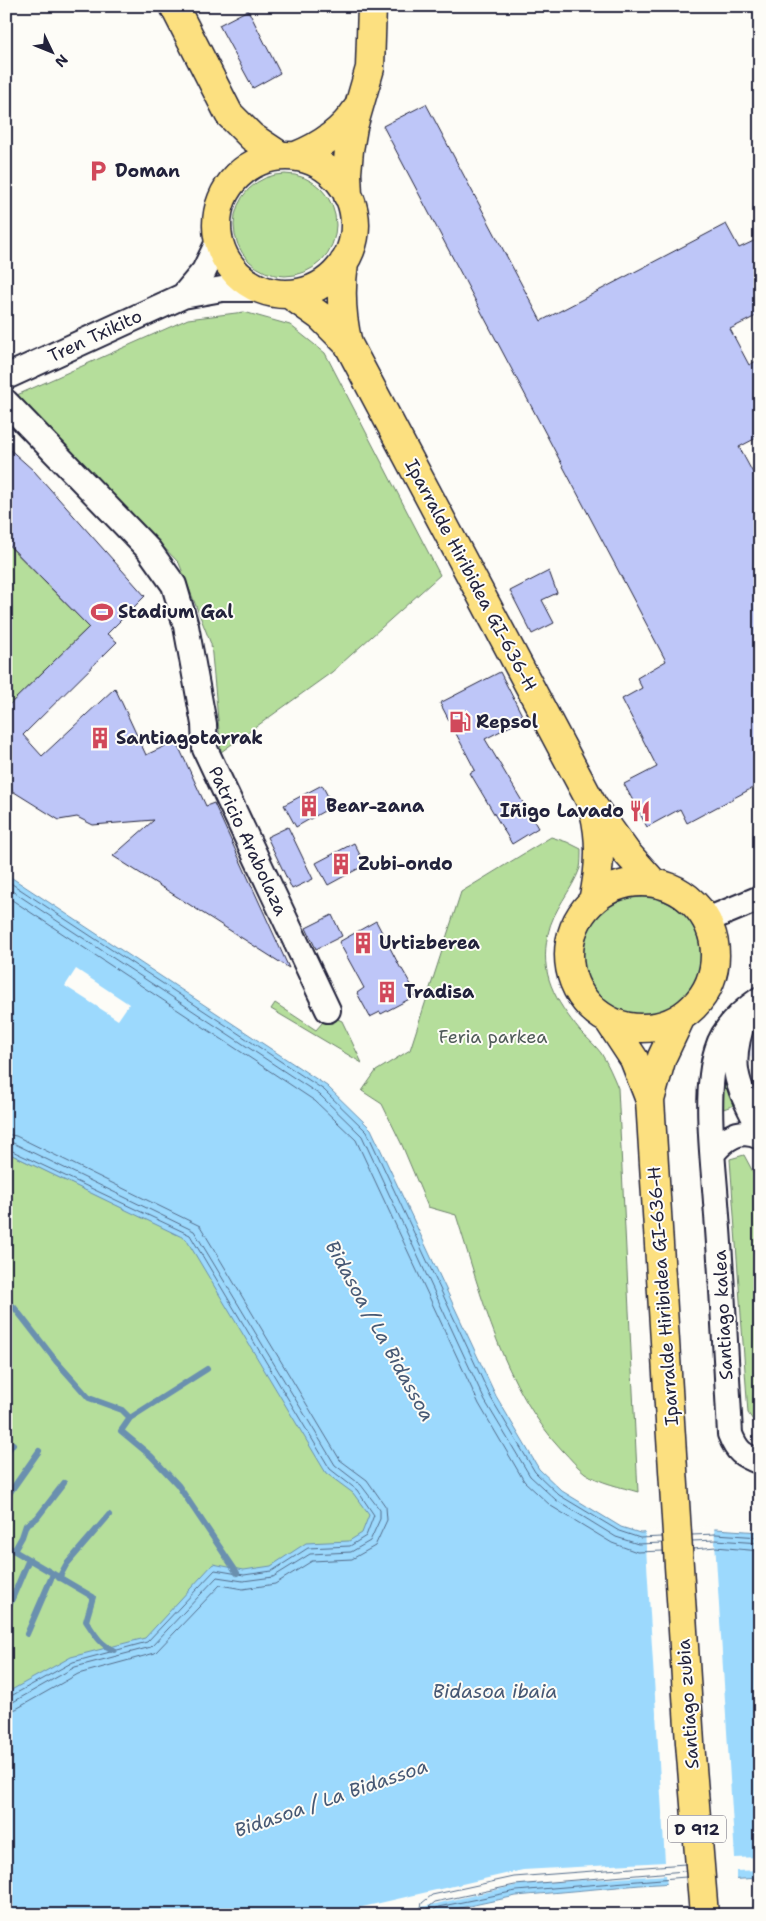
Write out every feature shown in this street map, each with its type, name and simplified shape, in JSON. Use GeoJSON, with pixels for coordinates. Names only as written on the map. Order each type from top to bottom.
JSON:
{"type":"FeatureCollection","features":[{"type":"Feature","properties":{"kind":"main road"},"geometry":{"type":"LineString","coordinates":[[174,6],[229,114],[236,145],[236,176]]}},
{"type":"Feature","properties":{"kind":"main road"},"geometry":{"type":"LineString","coordinates":[[348,196],[347,173],[353,126],[370,68],[372,6]]}},
{"type":"Feature","properties":{"kind":"main road"},"geometry":{"type":"LineString","coordinates":[[229,114],[252,137],[288,156],[313,161],[327,169],[340,181],[354,212],[354,230],[351,246],[344,262],[333,275],[320,285],[305,291],[288,294],[260,289],[248,283],[235,272],[225,258],[218,242],[216,225],[218,207],[226,190],[236,176],[256,162],[288,156],[317,147],[353,116],[361,104]]}},
{"type":"Feature","properties":{"kind":"main road","name":"Iparralde Hiribidea GI-636-H"},"geometry":{"type":"LineString","coordinates":[[344,262],[341,282],[341,303],[343,324],[348,344],[593,806],[626,852],[653,882]]}},
{"type":"Feature","properties":{"kind":"main road","name":"Iparralde Hiribidea GI-636-H"},"geometry":{"type":"LineString","coordinates":[[288,294],[320,316],[348,344]]}},
{"type":"Feature","properties":{"kind":"main road","name":"Iparralde Hiribidea GI-636-H"},"geometry":{"type":"LineString","coordinates":[[593,806],[597,822],[600,854],[598,880],[593,901]]}},
{"type":"Feature","properties":{"kind":"main road","name":"Iparralde Hiribidea GI-636-H"},"geometry":{"type":"LineString","coordinates":[[653,882],[670,887],[685,895],[698,906],[708,920],[714,938],[716,956],[714,975],[706,992],[695,1007],[680,1019],[663,1026],[645,1029],[626,1028],[594,1012],[582,998],[574,983],[569,966],[569,948],[573,930],[581,914],[593,901],[621,885],[653,882]]}},
{"type":"Feature","properties":{"kind":"main road","name":"Iparralde Hiribidea GI-636-H"},"geometry":{"type":"LineString","coordinates":[[650,1100],[662,1058],[680,1019]]}},
{"type":"Feature","properties":{"kind":"main road","name":"Iparralde Hiribidea GI-636-H"},"geometry":{"type":"LineString","coordinates":[[609,1021],[634,1059],[650,1100],[675,1492]]}},
{"type":"Feature","properties":{"kind":"main road","name":"Santiago zubia"},"geometry":{"type":"LineString","coordinates":[[675,1492],[690,1744],[704,1915]]}},
{"type":"Feature","properties":{"kind":"street","name":"Tren Txikito"},"geometry":{"type":"LineString","coordinates":[[183,296],[204,272],[218,242]]}},
{"type":"Feature","properties":{"kind":"street","name":"Tren Txikito"},"geometry":{"type":"LineString","coordinates":[[6,377],[183,296],[222,289],[260,289]]}},
{"type":"Feature","properties":{"kind":"street","name":"Patricio Arabolaza"},"geometry":{"type":"LineString","coordinates":[[6,402],[149,550],[174,584],[186,626],[204,724],[205,749],[328,1010]]}},
{"type":"Feature","properties":{"kind":"street"},"geometry":{"type":"LineString","coordinates":[[708,920],[760,898]]}},
{"type":"Feature","properties":{"kind":"street"},"geometry":{"type":"LineString","coordinates":[[754,1003],[738,1034],[735,1050],[736,1076],[741,1091],[760,1128]]}},
{"type":"Feature","properties":{"kind":"street","name":"Santiago kalea"},"geometry":{"type":"LineString","coordinates":[[754,1003],[727,1028],[716,1052],[710,1083],[730,1434],[735,1447],[744,1456],[760,1462]]}},
{"type":"Feature","properties":{"kind":"street"},"geometry":{"type":"LineString","coordinates":[[713,1154],[727,1138],[733,1135],[753,1134],[760,1137]]}},
{"type":"Feature","properties":{"kind":"shaded area"},"geometry":{"type":"Polygon","coordinates":[[[760,1026],[760,1072],[746,1049],[760,1026]]]}},
{"type":"Feature","properties":{"kind":"green space"},"geometry":{"type":"Polygon","coordinates":[[[285,174],[295,175],[314,182],[328,196],[335,215],[335,235],[328,254],[314,268],[295,275],[285,276],[275,275],[256,268],[242,254],[235,235],[234,225],[235,215],[242,196],[256,182],[275,175],[285,174]]]}},
{"type":"Feature","properties":{"kind":"green space"},"geometry":{"type":"Polygon","coordinates":[[[244,312],[290,325],[325,353],[440,575],[332,672],[221,752],[211,644],[179,563],[17,395],[188,319],[244,312]]]}},
{"type":"Feature","properties":{"kind":"green space"},"geometry":{"type":"Polygon","coordinates":[[[6,543],[89,627],[6,708],[6,543]]]}},
{"type":"Feature","properties":{"kind":"green space","name":"Feria parkea"},"geometry":{"type":"Polygon","coordinates":[[[551,837],[581,849],[581,857],[577,876],[550,925],[546,948],[546,962],[551,986],[563,1008],[580,1031],[601,1053],[618,1088],[638,1492],[604,1482],[585,1473],[542,1426],[525,1399],[497,1340],[485,1309],[456,1215],[428,1207],[402,1145],[382,1104],[362,1091],[376,1071],[410,1050],[461,892],[551,837]]]}},
{"type":"Feature","properties":{"kind":"green space"},"geometry":{"type":"Polygon","coordinates":[[[642,897],[664,902],[675,907],[691,923],[696,934],[701,956],[696,978],[691,989],[675,1005],[664,1010],[642,1015],[620,1010],[609,1005],[593,989],[588,978],[583,956],[588,934],[593,923],[609,907],[620,902],[642,897]]]}},
{"type":"Feature","properties":{"kind":"green space"},"geometry":{"type":"Polygon","coordinates":[[[275,1003],[316,1030],[329,1015],[342,1021],[362,1063],[271,1009],[275,1003]]]}},
{"type":"Feature","properties":{"kind":"green space"},"geometry":{"type":"Polygon","coordinates":[[[724,1050],[740,1103],[718,1111],[724,1050]]]}},
{"type":"Feature","properties":{"kind":"green space"},"geometry":{"type":"Polygon","coordinates":[[[6,1152],[186,1238],[405,1537],[6,1724],[6,1152]]]}},
{"type":"Feature","properties":{"kind":"green space"},"geometry":{"type":"Polygon","coordinates":[[[744,1155],[760,1185],[760,1430],[748,1413],[730,1159],[744,1155]]]}},
{"type":"Feature","properties":{"kind":"water","name":"Bidasoa ibaia"},"geometry":{"type":"Polygon","coordinates":[[[6,874],[327,1086],[371,1129],[496,1396],[539,1469],[562,1491],[621,1527],[640,1533],[716,1529],[760,1532],[760,1878],[640,1885],[516,1896],[427,1915],[6,1915],[6,1693],[71,1657],[145,1638],[213,1564],[244,1570],[271,1566],[306,1543],[349,1541],[362,1533],[369,1515],[353,1493],[326,1473],[186,1239],[6,1152],[6,874]]]}},
{"type":"Feature","properties":{"kind":"pier"},"geometry":{"type":"Polygon","coordinates":[[[76,969],[129,1004],[118,1020],[65,986],[76,969]]]}},
{"type":"Feature","properties":{"kind":"pier"},"geometry":{"type":"Polygon","coordinates":[[[714,1526],[735,1858],[760,1857],[760,1870],[736,1871],[736,1882],[667,1886],[666,1875],[523,1884],[387,1915],[328,1915],[523,1870],[665,1862],[645,1531],[714,1526]]]}},
{"type":"Feature","properties":{"kind":"building"},"geometry":{"type":"Polygon","coordinates":[[[248,10],[280,73],[253,88],[219,25],[248,10]]]}},
{"type":"Feature","properties":{"kind":"building"},"geometry":{"type":"Polygon","coordinates":[[[426,104],[541,321],[726,224],[739,248],[760,238],[760,314],[730,329],[749,365],[760,359],[760,436],[739,447],[760,486],[760,784],[687,823],[680,809],[647,827],[624,784],[657,767],[622,699],[642,688],[637,678],[666,661],[383,126],[426,104]]]}},
{"type":"Feature","properties":{"kind":"building"},"geometry":{"type":"Polygon","coordinates":[[[6,446],[34,471],[145,596],[107,634],[117,642],[23,735],[42,756],[115,688],[146,755],[176,741],[206,806],[214,803],[289,968],[113,856],[154,820],[93,825],[77,817],[59,820],[6,787],[6,708],[89,627],[6,542],[6,446]]]}},
{"type":"Feature","properties":{"kind":"building"},"geometry":{"type":"Polygon","coordinates":[[[549,571],[557,593],[542,600],[554,623],[532,634],[510,591],[549,571]]]}},
{"type":"Feature","properties":{"kind":"building"},"geometry":{"type":"Polygon","coordinates":[[[500,672],[524,719],[485,739],[538,828],[512,844],[470,773],[475,770],[440,703],[500,672]]]}},
{"type":"Feature","properties":{"kind":"building","name":"Bear-zana"},"geometry":{"type":"Polygon","coordinates":[[[322,785],[333,806],[296,827],[284,805],[322,785]]]}},
{"type":"Feature","properties":{"kind":"building"},"geometry":{"type":"Polygon","coordinates":[[[288,827],[313,879],[292,889],[267,837],[288,827]]]}},
{"type":"Feature","properties":{"kind":"building","name":"Zubi-ondo"},"geometry":{"type":"Polygon","coordinates":[[[354,843],[365,865],[328,885],[316,863],[354,843]]]}},
{"type":"Feature","properties":{"kind":"building"},"geometry":{"type":"Polygon","coordinates":[[[332,915],[342,936],[316,949],[306,928],[332,915]]]}},
{"type":"Feature","properties":{"kind":"building"},"geometry":{"type":"Polygon","coordinates":[[[376,921],[417,995],[381,1014],[380,1012],[370,1017],[357,993],[364,988],[339,942],[376,921]]]}},
{"type":"Feature","properties":{"kind":"waterway"},"geometry":{"type":"LineString","coordinates":[[6,1302],[14,1307],[56,1361],[89,1398],[122,1410],[130,1418],[121,1431],[151,1456],[178,1485],[237,1573]]}},
{"type":"Feature","properties":{"kind":"waterway"},"geometry":{"type":"LineString","coordinates":[[130,1418],[207,1369]]}},
{"type":"Feature","properties":{"kind":"waterway"},"geometry":{"type":"LineString","coordinates":[[6,1453],[13,1444]]}},
{"type":"Feature","properties":{"kind":"waterway"},"geometry":{"type":"LineString","coordinates":[[6,1498],[39,1451]]}},
{"type":"Feature","properties":{"kind":"waterway"},"geometry":{"type":"LineString","coordinates":[[14,1551],[26,1525],[37,1518],[64,1483]]}},
{"type":"Feature","properties":{"kind":"waterway"},"geometry":{"type":"LineString","coordinates":[[59,1578],[66,1565],[109,1515]]}},
{"type":"Feature","properties":{"kind":"waterway"},"geometry":{"type":"LineString","coordinates":[[6,1546],[93,1597],[86,1621],[101,1642],[114,1650]]}},
{"type":"Feature","properties":{"kind":"waterway"},"geometry":{"type":"LineString","coordinates":[[6,1613],[29,1559]]}},
{"type":"Feature","properties":{"kind":"waterway"},"geometry":{"type":"LineString","coordinates":[[27,1634],[53,1574]]}},
{"type":"Feature","properties":{"kind":"place","name":"Doman"},"geometry":{"type":"Point","coordinates":[98,171]}},
{"type":"Feature","properties":{"kind":"place","name":"Stadium Gal"},"geometry":{"type":"Point","coordinates":[102,612]}},
{"type":"Feature","properties":{"kind":"place","name":"Repsol"},"geometry":{"type":"Point","coordinates":[460,722]}},
{"type":"Feature","properties":{"kind":"place","name":"Santiagotarrak"},"geometry":{"type":"Point","coordinates":[100,738]}},
{"type":"Feature","properties":{"kind":"place","name":"Bear-zana"},"geometry":{"type":"Point","coordinates":[309,806]}},
{"type":"Feature","properties":{"kind":"place","name":"Iñigo Lavado"},"geometry":{"type":"Point","coordinates":[640,811]}},
{"type":"Feature","properties":{"kind":"place","name":"Zubi-ondo"},"geometry":{"type":"Point","coordinates":[341,864]}},
{"type":"Feature","properties":{"kind":"place","name":"Urtizberea"},"geometry":{"type":"Point","coordinates":[363,943]}},
{"type":"Feature","properties":{"kind":"place","name":"Tradisa"},"geometry":{"type":"Point","coordinates":[387,992]}},
{"type":"Feature","properties":{"kind":"water label","name":"Bidasoa / La Bidassoa"},"geometry":{"type":"Point","coordinates":[380,1331]}},
{"type":"Feature","properties":{"kind":"water label","name":"Bidasoa / La Bidassoa"},"geometry":{"type":"Point","coordinates":[331,1798]}}]}
